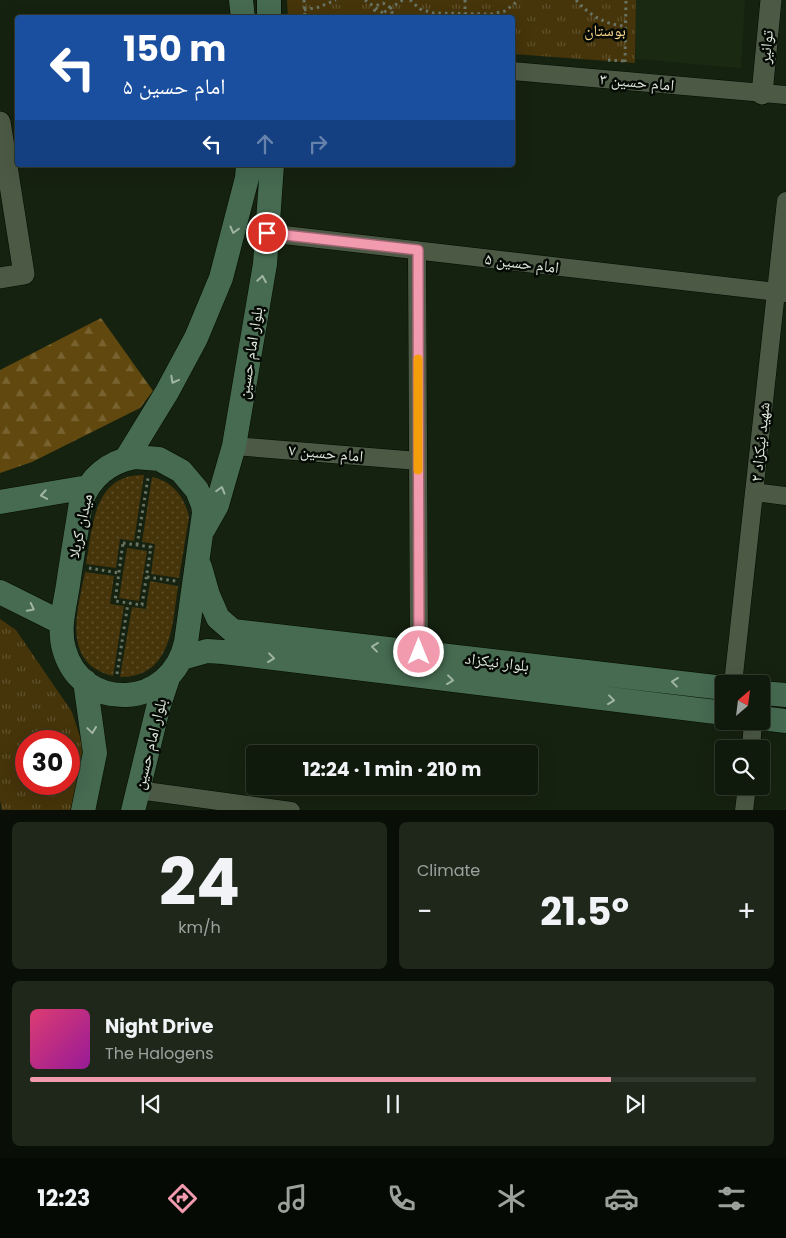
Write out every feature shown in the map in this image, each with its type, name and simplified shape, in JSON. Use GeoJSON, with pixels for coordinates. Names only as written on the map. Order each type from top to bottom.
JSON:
{"type":"FeatureCollection","features":[{"type":"Feature","properties":{"kind":"main road"},"geometry":{"type":"LineString","coordinates":[[241,0],[243,15]]}},
{"type":"Feature","properties":{"kind":"main road"},"geometry":{"type":"LineString","coordinates":[[269,0],[270,15]]}},
{"type":"Feature","properties":{"kind":"main road"},"geometry":{"type":"LineString","coordinates":[[126,459],[167,392],[188,353],[222,278],[248,178],[248,167]]}},
{"type":"Feature","properties":{"kind":"main road","name":"بلوار امام حسین"},"geometry":{"type":"LineString","coordinates":[[201,534],[217,505],[234,446],[265,264],[272,167]]}},
{"type":"Feature","properties":{"kind":"main road","name":"میدان کربلا"},"geometry":{"type":"LineString","coordinates":[[135,457],[151,458],[174,466],[192,482],[203,505],[204,513],[186,642],[182,658],[168,678],[154,688],[139,694],[114,694],[99,690],[85,682],[74,670],[66,655],[62,639],[62,623],[81,502],[88,487],[104,469],[126,459],[135,457]]}},
{"type":"Feature","properties":{"kind":"main road"},"geometry":{"type":"LineString","coordinates":[[0,502],[88,487]]}},
{"type":"Feature","properties":{"kind":"main road","name":"بلوار نیکزاد"},"geometry":{"type":"LineString","coordinates":[[198,558],[208,595],[218,618],[233,631],[715,687]]}},
{"type":"Feature","properties":{"kind":"main road"},"geometry":{"type":"LineString","coordinates":[[0,592],[62,623]]}},
{"type":"Feature","properties":{"kind":"main road","name":"بلوار نیکزاد"},"geometry":{"type":"LineString","coordinates":[[182,658],[206,651],[223,652],[715,712]]}},
{"type":"Feature","properties":{"kind":"main road","name":"بلوار امام حسین"},"geometry":{"type":"LineString","coordinates":[[136,800],[158,708],[168,678]]}},
{"type":"Feature","properties":{"kind":"main road"},"geometry":{"type":"LineString","coordinates":[[83,810],[95,752],[85,682]]}},
{"type":"Feature","properties":{"kind":"main road"},"geometry":{"type":"LineString","coordinates":[[770,693],[786,696]]}},
{"type":"Feature","properties":{"kind":"main road"},"geometry":{"type":"LineString","coordinates":[[770,719],[786,721]]}},
{"type":"Feature","properties":{"kind":"street","name":"توانیر"},"geometry":{"type":"LineString","coordinates":[[762,94],[770,0]]}},
{"type":"Feature","properties":{"kind":"street","name":"امام حسین ۳"},"geometry":{"type":"LineString","coordinates":[[515,71],[786,95]]}},
{"type":"Feature","properties":{"kind":"street"},"geometry":{"type":"LineString","coordinates":[[0,122],[6,190],[24,274],[0,278]]}},
{"type":"Feature","properties":{"kind":"street","name":"شهید نیکزاد ۲"},"geometry":{"type":"LineString","coordinates":[[734,675],[754,492],[781,293],[786,201]]}},
{"type":"Feature","properties":{"kind":"street","name":"امام حسین ۵"},"geometry":{"type":"LineString","coordinates":[[267,233],[781,293]]}},
{"type":"Feature","properties":{"kind":"street"},"geometry":{"type":"LineString","coordinates":[[418,250],[419,652]]}},
{"type":"Feature","properties":{"kind":"street","name":"امام حسین ۷"},"geometry":{"type":"LineString","coordinates":[[234,446],[418,461]]}},
{"type":"Feature","properties":{"kind":"street"},"geometry":{"type":"LineString","coordinates":[[754,492],[786,496]]}},
{"type":"Feature","properties":{"kind":"street"},"geometry":{"type":"LineString","coordinates":[[744,810],[746,795]]}},
{"type":"Feature","properties":{"kind":"street"},"geometry":{"type":"LineString","coordinates":[[136,800],[291,810]]}},
{"type":"Feature","properties":{"kind":"path"},"geometry":{"type":"LineString","coordinates":[[304,0],[304,15]]}},
{"type":"Feature","properties":{"kind":"path"},"geometry":{"type":"LineString","coordinates":[[304,10],[319,7],[336,0]]}},
{"type":"Feature","properties":{"kind":"path"},"geometry":{"type":"LineString","coordinates":[[365,0],[383,13],[403,0]]}},
{"type":"Feature","properties":{"kind":"path"},"geometry":{"type":"LineString","coordinates":[[410,0],[416,6],[429,12],[465,15],[500,12],[513,6],[519,0]]}},
{"type":"Feature","properties":{"kind":"path"},"geometry":{"type":"LineString","coordinates":[[465,0],[465,15]]}},
{"type":"Feature","properties":{"kind":"path"},"geometry":{"type":"LineString","coordinates":[[576,0],[596,18],[626,26]]}},
{"type":"Feature","properties":{"kind":"path"},"geometry":{"type":"LineString","coordinates":[[625,81],[626,0]]}},
{"type":"Feature","properties":{"kind":"path"},"geometry":{"type":"LineString","coordinates":[[375,15],[375,8],[380,3],[391,8]]}},
{"type":"Feature","properties":{"kind":"path"},"geometry":{"type":"LineString","coordinates":[[391,8],[392,15]]}},
{"type":"Feature","properties":{"kind":"path"},"geometry":{"type":"LineString","coordinates":[[137,545],[151,458]]}},
{"type":"Feature","properties":{"kind":"path"},"geometry":{"type":"LineString","coordinates":[[123,543],[151,547],[142,605],[115,601],[119,573],[123,543]]}},
{"type":"Feature","properties":{"kind":"path"},"geometry":{"type":"LineString","coordinates":[[71,566],[119,573]]}},
{"type":"Feature","properties":{"kind":"path"},"geometry":{"type":"LineString","coordinates":[[147,577],[194,584]]}},
{"type":"Feature","properties":{"kind":"path"},"geometry":{"type":"LineString","coordinates":[[114,694],[128,603]]}},
{"type":"Feature","properties":{"kind":"shaded area"},"geometry":{"type":"Polygon","coordinates":[[[636,0],[745,0],[741,68],[636,59],[636,0]]]}},
{"type":"Feature","properties":{"kind":"green space","name":"بوستان"},"geometry":{"type":"Polygon","coordinates":[[[287,0],[636,0],[635,63],[515,54],[515,15],[288,15],[287,0]]]}},
{"type":"Feature","properties":{"kind":"green space"},"geometry":{"type":"Polygon","coordinates":[[[101,318],[153,391],[140,408],[32,462],[0,473],[0,370],[101,318]]]}},
{"type":"Feature","properties":{"kind":"green space"},"geometry":{"type":"Polygon","coordinates":[[[144,475],[134,541],[120,539],[116,568],[86,564],[94,519],[105,493],[114,483],[127,477],[144,475]]]}},
{"type":"Feature","properties":{"kind":"green space"},"geometry":{"type":"Polygon","coordinates":[[[152,477],[166,482],[176,491],[184,503],[189,517],[179,578],[151,574],[155,544],[142,542],[152,477]]]}},
{"type":"Feature","properties":{"kind":"green space"},"geometry":{"type":"Polygon","coordinates":[[[127,548],[147,551],[139,601],[119,598],[127,548]]]}},
{"type":"Feature","properties":{"kind":"green space"},"geometry":{"type":"Polygon","coordinates":[[[85,572],[114,576],[110,604],[124,606],[113,676],[96,669],[85,659],[79,647],[76,633],[77,618],[85,572]]]}},
{"type":"Feature","properties":{"kind":"green space"},"geometry":{"type":"Polygon","coordinates":[[[150,581],[178,586],[167,646],[151,668],[137,675],[120,677],[132,607],[146,609],[150,581]]]}},
{"type":"Feature","properties":{"kind":"green space"},"geometry":{"type":"Polygon","coordinates":[[[0,619],[16,630],[72,712],[78,730],[15,730],[15,795],[75,795],[72,810],[2,810],[0,800],[0,619]]]}},
{"type":"Feature","properties":{"kind":"green space"},"geometry":{"type":"Polygon","coordinates":[[[80,737],[85,752],[80,774],[80,737]]]}},
{"type":"Feature","properties":{"kind":"slow traffic"},"geometry":{"type":"LineString","coordinates":[[418,359],[418,470]]}},
{"type":"Feature","properties":{"kind":"route"},"geometry":{"type":"LineString","coordinates":[[267,233],[418,250],[419,652]]}}]}
